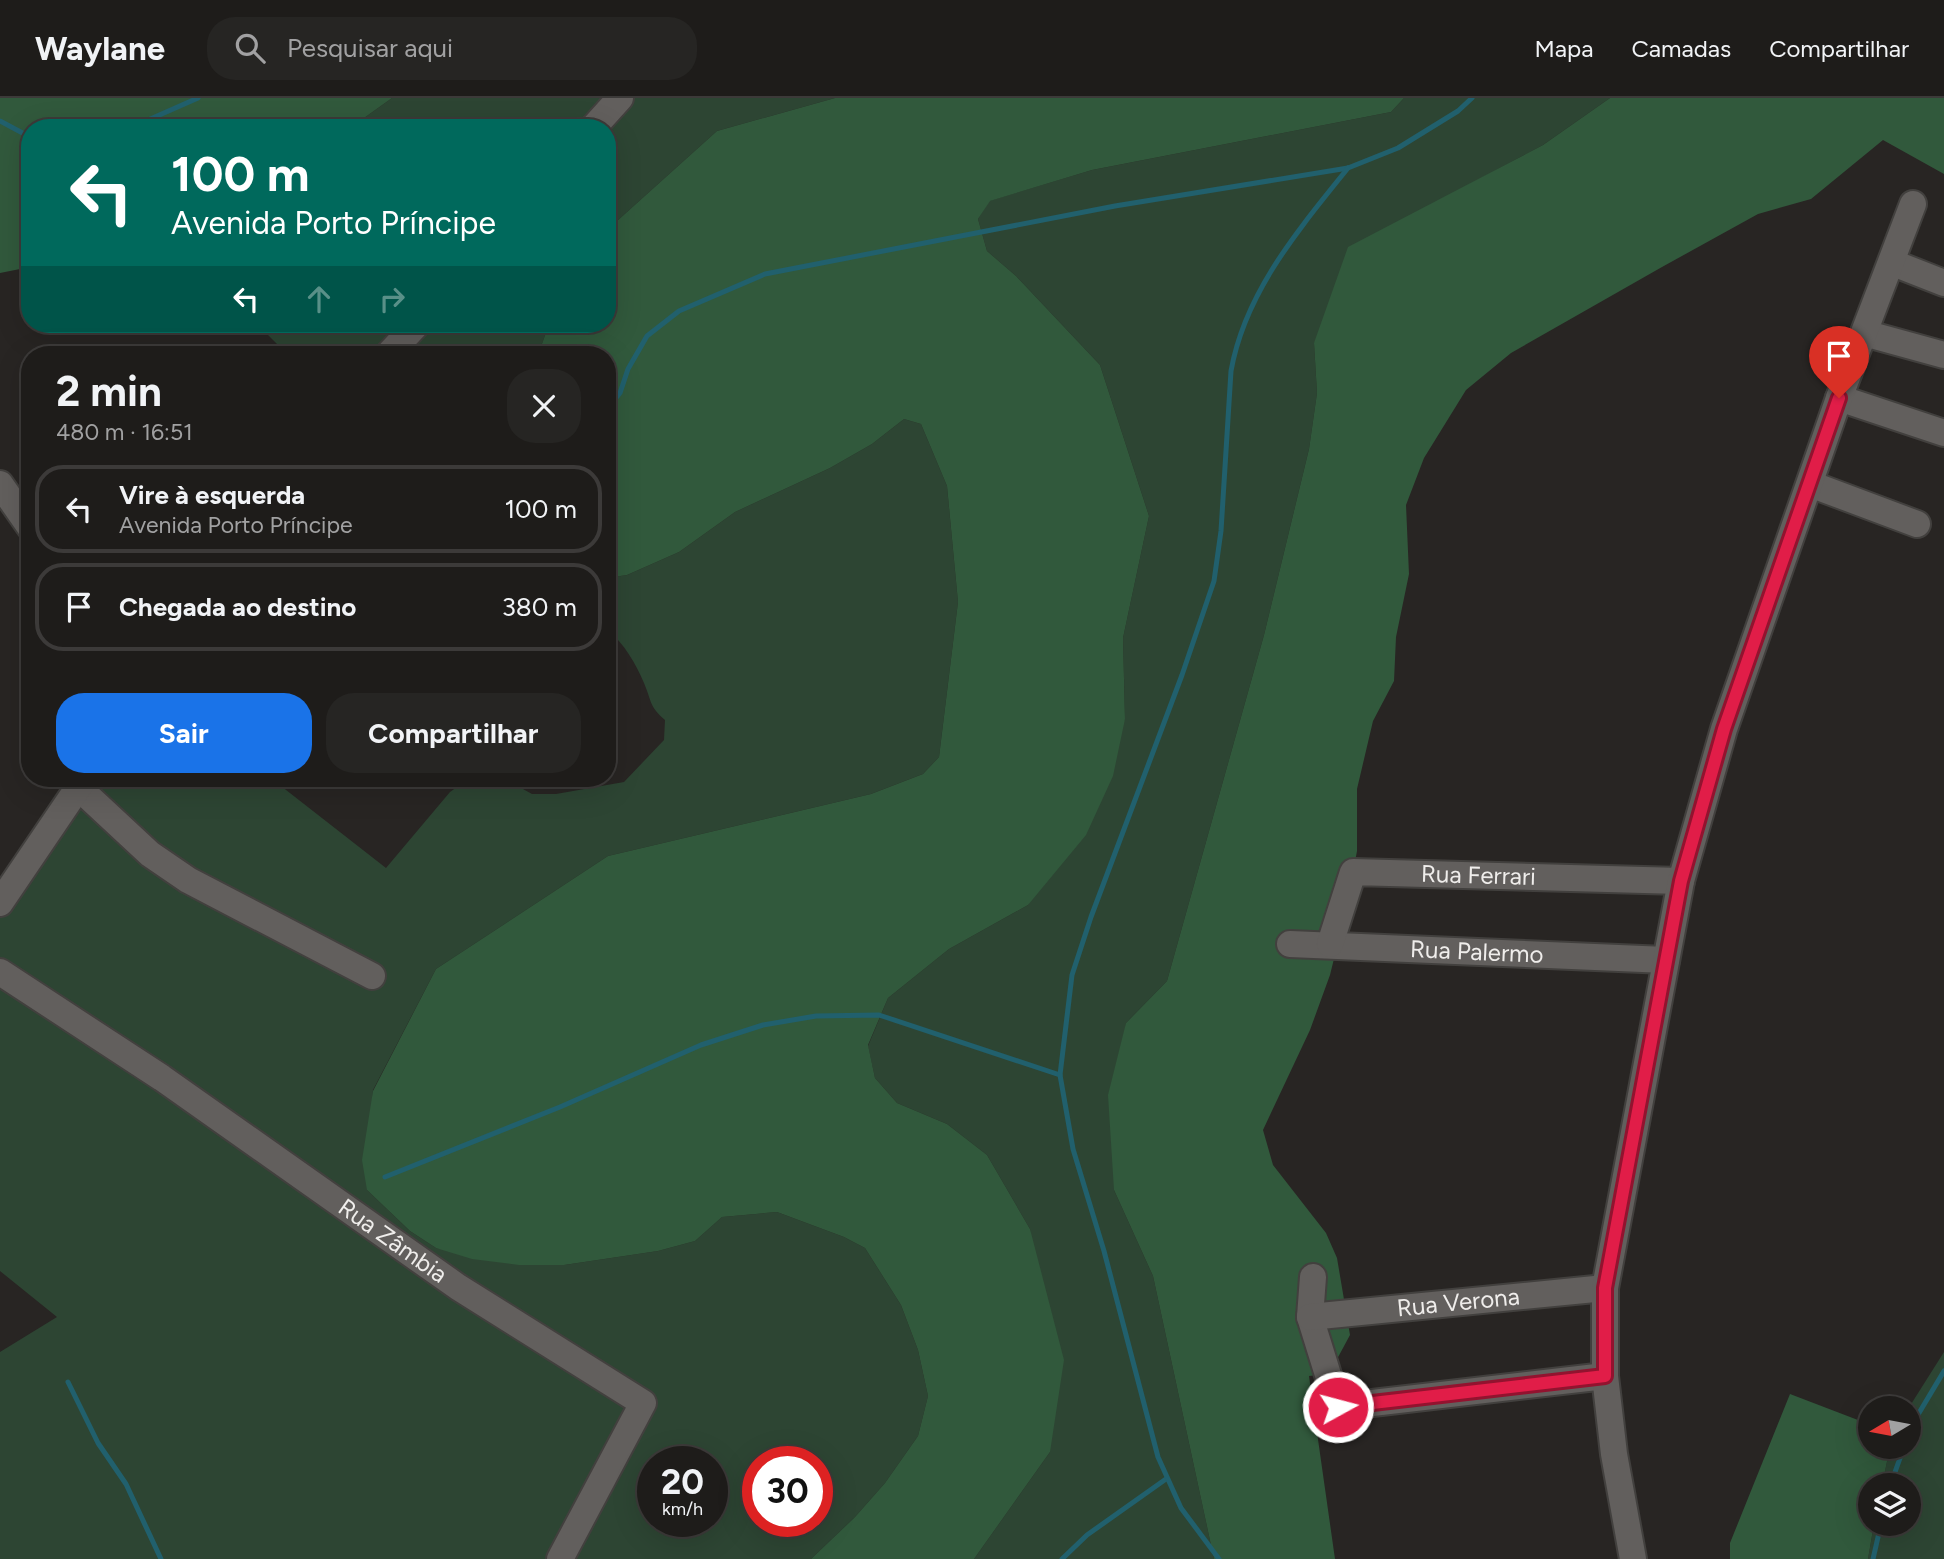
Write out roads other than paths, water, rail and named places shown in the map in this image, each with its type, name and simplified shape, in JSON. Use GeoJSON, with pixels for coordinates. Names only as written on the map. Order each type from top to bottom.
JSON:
{"type":"FeatureCollection","features":[{"type":"Feature","properties":{"kind":"street"},"geometry":{"type":"LineString","coordinates":[[601,119],[620,98]]}},
{"type":"Feature","properties":{"kind":"street"},"geometry":{"type":"LineString","coordinates":[[1633,1559],[1614,1454],[1605,1376],[1605,1288],[1681,881],[1724,729],[1839,398],[1893,263],[1913,204]]}},
{"type":"Feature","properties":{"kind":"street"},"geometry":{"type":"LineString","coordinates":[[1893,263],[1944,283]]}},
{"type":"Feature","properties":{"kind":"street"},"geometry":{"type":"LineString","coordinates":[[396,346],[409,333]]}},
{"type":"Feature","properties":{"kind":"street"},"geometry":{"type":"LineString","coordinates":[[1864,333],[1944,355]]}},
{"type":"Feature","properties":{"kind":"street"},"geometry":{"type":"LineString","coordinates":[[1839,398],[1944,433]]}},
{"type":"Feature","properties":{"kind":"street"},"geometry":{"type":"LineString","coordinates":[[0,484],[21,514]]}},
{"type":"Feature","properties":{"kind":"street"},"geometry":{"type":"LineString","coordinates":[[1810,484],[1917,524]]}},
{"type":"Feature","properties":{"kind":"street"},"geometry":{"type":"LineString","coordinates":[[0,902],[78,787]]}},
{"type":"Feature","properties":{"kind":"street"},"geometry":{"type":"LineString","coordinates":[[85,787],[150,854],[188,880],[372,976]]}},
{"type":"Feature","properties":{"kind":"street","name":"Rua Ferrari"},"geometry":{"type":"LineString","coordinates":[[1330,944],[1353,872],[1681,881]]}},
{"type":"Feature","properties":{"kind":"street","name":"Rua Palermo"},"geometry":{"type":"LineString","coordinates":[[1290,944],[1666,960]]}},
{"type":"Feature","properties":{"kind":"street","name":"Rua Zâmbia"},"geometry":{"type":"LineString","coordinates":[[0,972],[162,1078],[458,1287],[643,1403],[560,1559]]}},
{"type":"Feature","properties":{"kind":"street"},"geometry":{"type":"LineString","coordinates":[[1313,1277],[1310,1317],[1338,1407],[1605,1376]]}},
{"type":"Feature","properties":{"kind":"street","name":"Rua Verona"},"geometry":{"type":"LineString","coordinates":[[1310,1317],[1605,1288]]}},
{"type":"Feature","properties":{"kind":"waterway"},"geometry":{"type":"LineString","coordinates":[[150,119],[198,98]]}},
{"type":"Feature","properties":{"kind":"waterway"},"geometry":{"type":"LineString","coordinates":[[616,398],[628,369],[647,336],[679,311],[765,274],[1115,206],[1348,168],[1398,148],[1458,111],[1472,98]]}},
{"type":"Feature","properties":{"kind":"waterway"},"geometry":{"type":"LineString","coordinates":[[0,121],[21,132]]}},
{"type":"Feature","properties":{"kind":"waterway"},"geometry":{"type":"LineString","coordinates":[[1219,1559],[1181,1508],[1158,1457],[1104,1251],[1073,1149],[1060,1075],[1072,975],[1214,581],[1221,531],[1231,371],[1238,342],[1248,315],[1276,263],[1348,168]]}},
{"type":"Feature","properties":{"kind":"waterway"},"geometry":{"type":"LineString","coordinates":[[385,1177],[560,1107],[701,1045],[763,1025],[816,1016],[879,1015],[1060,1075]]}},
{"type":"Feature","properties":{"kind":"waterway"},"geometry":{"type":"LineString","coordinates":[[1922,1408],[1944,1371]]}},
{"type":"Feature","properties":{"kind":"waterway"},"geometry":{"type":"LineString","coordinates":[[68,1382],[98,1443],[126,1484],[161,1559]]}},
{"type":"Feature","properties":{"kind":"waterway"},"geometry":{"type":"LineString","coordinates":[[1895,1473],[1899,1460]]}},
{"type":"Feature","properties":{"kind":"waterway"},"geometry":{"type":"LineString","coordinates":[[1062,1559],[1087,1535],[1166,1479]]}},
{"type":"Feature","properties":{"kind":"waterway"},"geometry":{"type":"LineString","coordinates":[[1873,1559],[1878,1536]]}}]}
